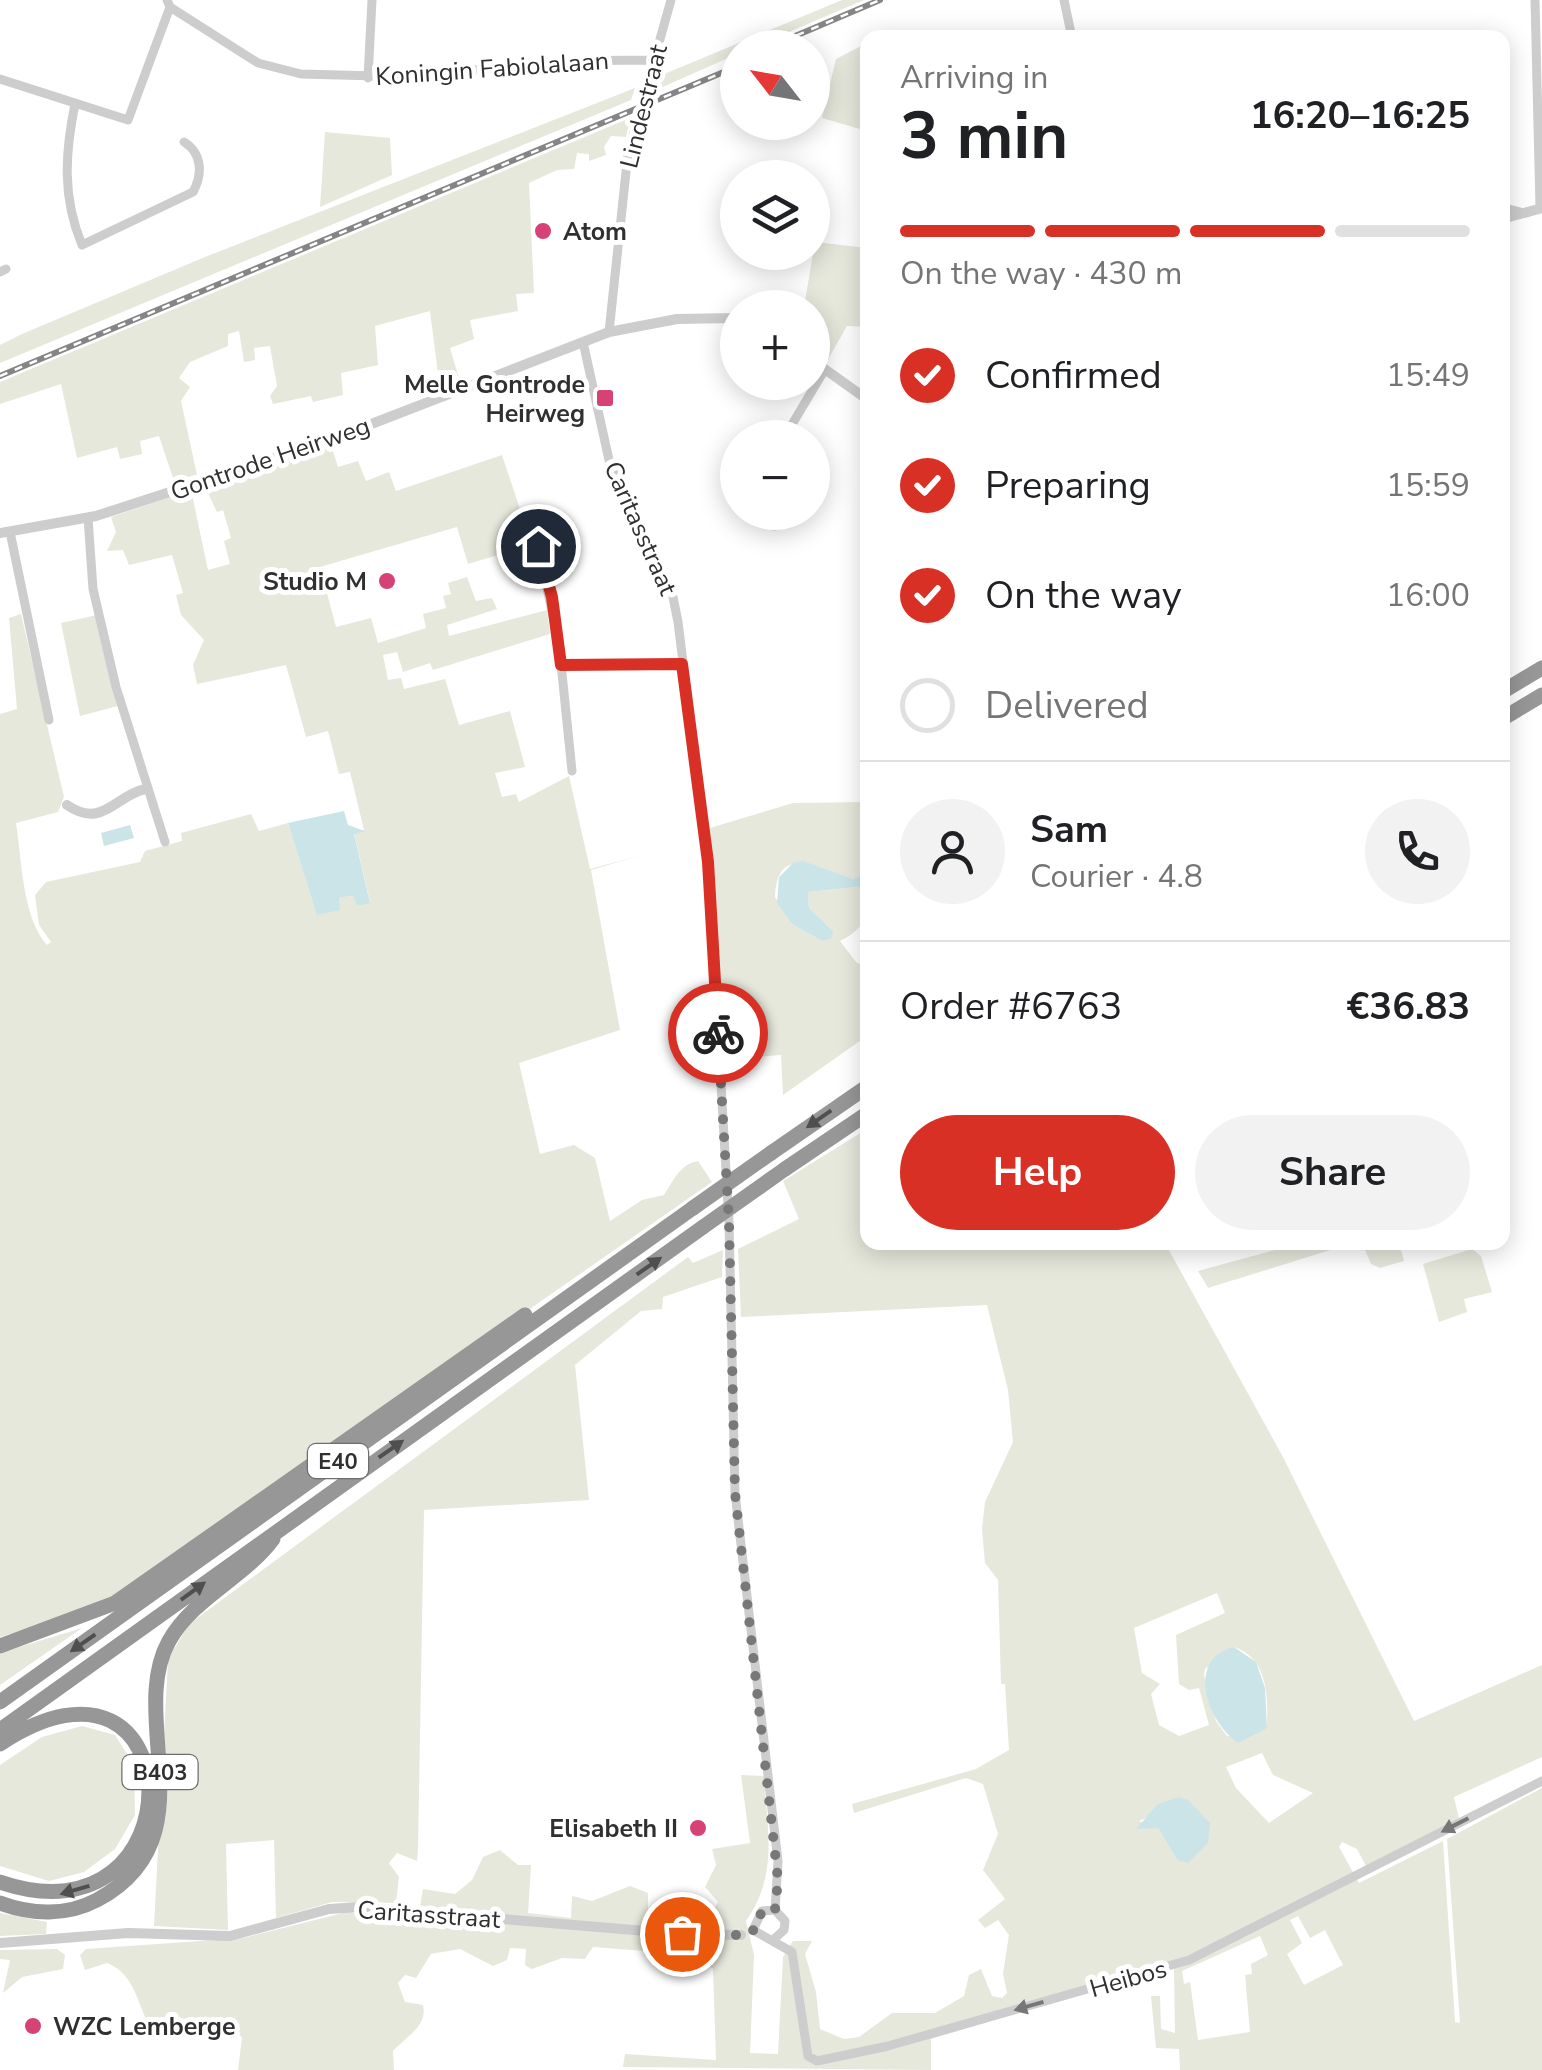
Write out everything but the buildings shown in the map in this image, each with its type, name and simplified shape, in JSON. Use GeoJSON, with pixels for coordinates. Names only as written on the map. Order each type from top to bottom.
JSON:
{"type":"FeatureCollection","features":[{"type":"Feature","properties":{"kind":"highway"},"geometry":{"type":"LineString","coordinates":[[1510,687],[1542,668]]}},
{"type":"Feature","properties":{"kind":"highway"},"geometry":{"type":"LineString","coordinates":[[1510,713],[1542,695]]}},
{"type":"Feature","properties":{"kind":"highway","name":"E40"},"geometry":{"type":"LineString","coordinates":[[0,1702],[860,1092]]}},
{"type":"Feature","properties":{"kind":"highway","name":"E40"},"geometry":{"type":"LineString","coordinates":[[0,1730],[860,1118]]}},
{"type":"Feature","properties":{"kind":"highway"},"geometry":{"type":"LineString","coordinates":[[0,1646],[115,1603],[624,1246],[676,1220]]}},
{"type":"Feature","properties":{"kind":"highway","name":"B403"},"geometry":{"type":"LineString","coordinates":[[0,1903],[41,1912],[75,1909],[106,1895],[136,1867],[156,1824],[158,1686],[169,1641],[199,1607],[257,1562],[283,1526]]}},
{"type":"Feature","properties":{"kind":"highway","name":"B403"},"geometry":{"type":"LineString","coordinates":[[0,1744],[58,1714],[96,1714],[132,1736],[145,1762],[148,1798],[139,1838],[126,1859],[94,1884],[60,1894],[0,1882]]}},
{"type":"Feature","properties":{"kind":"street"},"geometry":{"type":"LineString","coordinates":[[368,78],[372,0]]}},
{"type":"Feature","properties":{"kind":"street","name":"Lindestraat"},"geometry":{"type":"LineString","coordinates":[[608,332],[628,153],[671,0]]}},
{"type":"Feature","properties":{"kind":"street"},"geometry":{"type":"LineString","coordinates":[[1064,0],[1070,30]]}},
{"type":"Feature","properties":{"kind":"street"},"geometry":{"type":"LineString","coordinates":[[1510,216],[1541,208],[1535,0]]}},
{"type":"Feature","properties":{"kind":"street"},"geometry":{"type":"LineString","coordinates":[[0,79],[128,120],[168,4]]}},
{"type":"Feature","properties":{"kind":"street","name":"Koningin Fabiolalaan"},"geometry":{"type":"LineString","coordinates":[[168,4],[268,68],[368,78],[415,78],[564,60],[652,60]]}},
{"type":"Feature","properties":{"kind":"street"},"geometry":{"type":"LineString","coordinates":[[75,104],[66,147],[66,180],[82,244],[193,192],[198,182],[198,159],[184,142]]}},
{"type":"Feature","properties":{"kind":"street"},"geometry":{"type":"LineString","coordinates":[[1510,209],[1520,212]]}},
{"type":"Feature","properties":{"kind":"street","name":"Gontrode Heirweg"},"geometry":{"type":"LineString","coordinates":[[49,720],[5,532],[88,518],[330,440],[608,332],[677,319],[720,318]]}},
{"type":"Feature","properties":{"kind":"street","name":"Caritasstraat"},"geometry":{"type":"LineString","coordinates":[[583,342],[609,460],[627,490],[674,597],[708,862],[729,1222],[735,1493],[778,1861],[775,1910]]}},
{"type":"Feature","properties":{"kind":"street"},"geometry":{"type":"LineString","coordinates":[[830,373],[860,394]]}},
{"type":"Feature","properties":{"kind":"street"},"geometry":{"type":"LineString","coordinates":[[88,518],[93,588],[146,788],[165,842]]}},
{"type":"Feature","properties":{"kind":"street"},"geometry":{"type":"LineString","coordinates":[[538,546],[552,597],[572,771]]}},
{"type":"Feature","properties":{"kind":"street"},"geometry":{"type":"LineString","coordinates":[[561,665],[682,664]]}},
{"type":"Feature","properties":{"kind":"street"},"geometry":{"type":"LineString","coordinates":[[67,805],[88,814],[116,807],[133,791],[146,788]]}},
{"type":"Feature","properties":{"kind":"street","name":"Heibos"},"geometry":{"type":"LineString","coordinates":[[773,1940],[792,1952],[808,2056],[818,2061],[888,2046],[1189,1960],[1542,1781]]}},
{"type":"Feature","properties":{"kind":"street","name":"Caritasstraat"},"geometry":{"type":"LineString","coordinates":[[0,1943],[128,1933],[230,1936],[329,1909],[359,1906],[682,1934],[741,1935]]}},
{"type":"Feature","properties":{"kind":"street"},"geometry":{"type":"LineString","coordinates":[[741,1935],[754,1930],[762,1911],[775,1910],[785,1922],[784,1930],[773,1940],[760,1937],[754,1930]]}},
{"type":"Feature","properties":{"kind":"shaded area"},"geometry":{"type":"Polygon","coordinates":[[[842,0],[864,0],[794,30],[770,30],[842,0]]]}},
{"type":"Feature","properties":{"kind":"shaded area"},"geometry":{"type":"Polygon","coordinates":[[[860,47],[860,129],[830,120],[830,84],[836,59],[860,47]]]}},
{"type":"Feature","properties":{"kind":"shaded area"},"geometry":{"type":"Polygon","coordinates":[[[720,51],[720,62],[656,90],[657,77],[720,51]]]}},
{"type":"Feature","properties":{"kind":"shaded area"},"geometry":{"type":"Polygon","coordinates":[[[635,88],[631,100],[0,363],[0,345],[22,334],[205,257],[635,88]]]}},
{"type":"Feature","properties":{"kind":"shaded area"},"geometry":{"type":"Polygon","coordinates":[[[630,118],[626,137],[611,136],[604,147],[606,155],[589,161],[589,154],[577,153],[574,169],[557,170],[529,183],[534,293],[516,294],[518,311],[470,320],[474,339],[450,348],[460,382],[440,389],[430,311],[375,326],[378,365],[341,373],[343,395],[313,402],[311,396],[273,404],[270,396],[277,386],[270,346],[254,348],[255,360],[244,362],[239,331],[228,334],[228,346],[190,362],[179,378],[190,387],[181,401],[197,475],[174,481],[159,436],[140,441],[142,454],[120,459],[117,447],[77,458],[61,384],[0,404],[0,382],[630,118]]]}},
{"type":"Feature","properties":{"kind":"shaded area"},"geometry":{"type":"Polygon","coordinates":[[[325,132],[390,138],[392,175],[320,207],[325,132]]]}},
{"type":"Feature","properties":{"kind":"shaded area"},"geometry":{"type":"Polygon","coordinates":[[[830,244],[860,247],[860,327],[847,326],[830,356],[830,290],[807,290],[810,270],[830,270],[830,244]]]}},
{"type":"Feature","properties":{"kind":"shaded area"},"geometry":{"type":"Polygon","coordinates":[[[331,445],[338,467],[358,461],[366,481],[389,472],[396,491],[502,455],[532,545],[468,564],[457,527],[320,567],[336,627],[371,618],[378,643],[426,628],[423,614],[446,608],[443,596],[451,594],[448,583],[467,577],[476,601],[492,598],[497,609],[447,625],[449,636],[547,610],[550,634],[433,670],[430,663],[403,672],[397,652],[383,655],[388,680],[401,678],[404,689],[445,679],[459,725],[510,711],[525,767],[495,773],[502,797],[516,794],[519,802],[569,776],[590,869],[642,855],[591,870],[620,1030],[519,1063],[540,1154],[574,1145],[595,1158],[610,1221],[642,1200],[664,1195],[678,1174],[692,1163],[698,1161],[712,1182],[105,1605],[0,1637],[0,714],[17,709],[9,618],[21,614],[64,797],[58,812],[16,823],[28,904],[47,945],[51,942],[39,925],[35,895],[46,882],[140,862],[145,851],[182,841],[181,833],[251,814],[259,831],[288,823],[317,914],[338,898],[354,894],[357,906],[370,902],[354,833],[364,830],[350,772],[339,774],[328,731],[306,737],[286,665],[197,684],[193,665],[204,640],[181,615],[176,595],[183,593],[172,555],[129,565],[123,550],[107,551],[116,532],[111,517],[191,490],[208,570],[230,564],[224,541],[231,538],[223,510],[217,512],[205,487],[331,445]]]}},
{"type":"Feature","properties":{"kind":"shaded area"},"geometry":{"type":"Polygon","coordinates":[[[97,615],[118,706],[80,716],[61,623],[97,615]]]}},
{"type":"Feature","properties":{"kind":"shaded area"},"geometry":{"type":"Polygon","coordinates":[[[860,802],[860,876],[853,879],[815,866],[792,864],[778,880],[775,897],[792,924],[822,941],[833,931],[809,908],[808,892],[860,887],[860,926],[840,941],[860,964],[860,1041],[783,1095],[781,1055],[726,1059],[710,828],[793,803],[860,802]]]}},
{"type":"Feature","properties":{"kind":"shaded area"},"geometry":{"type":"Polygon","coordinates":[[[860,1133],[860,1250],[1169,1250],[1283,1457],[1414,1721],[1542,1665],[1542,1757],[1454,1797],[1459,1819],[1366,1866],[1357,1849],[1342,1842],[1339,1847],[1359,1883],[1443,1841],[1455,2022],[1460,2023],[1447,1839],[1542,1788],[1542,2070],[1180,2070],[1179,2049],[1156,2048],[1151,1996],[1160,1996],[1161,2029],[1175,2033],[1174,1966],[931,2039],[931,2070],[623,2067],[625,2054],[716,2060],[713,1969],[697,1955],[593,1947],[585,1959],[562,1958],[532,1969],[525,1965],[526,1949],[510,1948],[507,1960],[493,1966],[460,1949],[431,1954],[416,1978],[405,1975],[398,1983],[405,2002],[423,2005],[424,2013],[419,2026],[393,2051],[394,2070],[238,2070],[242,2038],[228,2019],[185,2032],[153,2030],[125,1975],[107,1963],[85,1970],[80,1955],[86,1949],[243,1938],[347,1912],[499,1923],[500,1913],[420,1906],[423,1889],[455,1894],[472,1880],[483,1857],[500,1850],[518,1865],[531,1865],[528,1913],[571,1918],[572,1896],[592,1901],[630,1886],[648,1893],[648,1917],[660,1915],[661,1901],[675,1900],[682,1920],[709,1917],[718,1902],[705,1887],[716,1865],[712,1849],[750,1843],[741,1775],[764,1776],[769,1851],[763,1886],[746,1921],[754,1955],[750,2053],[778,2054],[783,1957],[793,1941],[812,1941],[805,1954],[816,1992],[820,2029],[844,2039],[859,2037],[892,2013],[935,2013],[964,1996],[969,1975],[981,1969],[992,1996],[1002,1998],[1007,1993],[1003,1974],[1009,1935],[998,1920],[985,1928],[978,1920],[1005,1899],[983,1870],[998,1834],[983,1784],[966,1778],[854,1813],[852,1804],[976,1769],[1009,1750],[1005,1684],[1001,1684],[998,1580],[985,1563],[982,1529],[985,1502],[1013,1442],[1008,1390],[987,1305],[741,1317],[738,1249],[799,1219],[783,1181],[860,1133]],[[1217,1593],[1134,1628],[1142,1673],[1160,1684],[1151,1694],[1159,1725],[1179,1736],[1209,1725],[1199,1688],[1189,1690],[1179,1684],[1176,1635],[1225,1613],[1217,1593]],[[1234,1647],[1205,1669],[1216,1721],[1227,1736],[1267,1727],[1264,1680],[1254,1660],[1234,1647]],[[1262,1753],[1226,1767],[1236,1788],[1269,1823],[1313,1793],[1273,1775],[1262,1753]],[[1187,1800],[1139,1821],[1158,1828],[1177,1860],[1194,1812],[1187,1800]],[[1298,1916],[1290,1920],[1302,1943],[1287,1954],[1304,1985],[1343,1965],[1325,1930],[1310,1938],[1298,1916]],[[1260,1936],[1182,1971],[1184,1984],[1190,1982],[1198,2040],[1250,2032],[1245,1975],[1252,1974],[1251,1964],[1268,1955],[1260,1936]]]}},
{"type":"Feature","properties":{"kind":"shaded area"},"geometry":{"type":"Polygon","coordinates":[[[723,1250],[722,1277],[663,1297],[662,1309],[641,1311],[575,1365],[589,1500],[424,1510],[418,1849],[417,1861],[397,1853],[389,1863],[399,1877],[396,1903],[332,1902],[276,1918],[274,1840],[226,1844],[228,1930],[154,1926],[168,1659],[189,1624],[688,1257],[693,1263],[723,1250]]]}},
{"type":"Feature","properties":{"kind":"shaded area"},"geometry":{"type":"Polygon","coordinates":[[[1274,1250],[1330,1250],[1208,1288],[1198,1271],[1274,1250]]]}},
{"type":"Feature","properties":{"kind":"shaded area"},"geometry":{"type":"Polygon","coordinates":[[[1365,1250],[1401,1250],[1404,1261],[1380,1268],[1371,1264],[1365,1250]]]}},
{"type":"Feature","properties":{"kind":"shaded area"},"geometry":{"type":"Polygon","coordinates":[[[1473,1250],[1481,1256],[1492,1292],[1464,1299],[1467,1312],[1439,1322],[1423,1264],[1473,1250]]]}},
{"type":"Feature","properties":{"kind":"shaded area"},"geometry":{"type":"Polygon","coordinates":[[[82,1628],[0,1685],[0,1653],[82,1628]]]}},
{"type":"Feature","properties":{"kind":"shaded area"},"geometry":{"type":"Polygon","coordinates":[[[82,1726],[115,1735],[134,1765],[135,1815],[115,1849],[84,1872],[49,1881],[0,1866],[0,1765],[42,1737],[82,1726]]]}},
{"type":"Feature","properties":{"kind":"shaded area"},"geometry":{"type":"Polygon","coordinates":[[[0,1913],[47,1922],[46,1934],[0,1936],[0,1913]]]}},
{"type":"Feature","properties":{"kind":"shaded area"},"geometry":{"type":"Polygon","coordinates":[[[57,1949],[65,1955],[63,1969],[22,1977],[3,1993],[10,1960],[0,1959],[0,1950],[57,1949]]]}},
{"type":"Feature","properties":{"kind":"water"},"geometry":{"type":"Polygon","coordinates":[[[344,811],[348,825],[365,831],[354,834],[370,903],[357,906],[353,895],[339,898],[340,910],[317,915],[288,823],[344,811]]]}},
{"type":"Feature","properties":{"kind":"water"},"geometry":{"type":"Polygon","coordinates":[[[130,825],[134,838],[104,846],[101,833],[130,825]]]}},
{"type":"Feature","properties":{"kind":"water"},"geometry":{"type":"Polygon","coordinates":[[[803,861],[853,879],[860,876],[860,887],[808,892],[809,908],[833,931],[832,938],[822,941],[792,924],[777,903],[779,877],[793,863],[803,861]]]}},
{"type":"Feature","properties":{"kind":"water"},"geometry":{"type":"Polygon","coordinates":[[[1234,1647],[1256,1662],[1265,1688],[1267,1728],[1238,1743],[1217,1721],[1206,1692],[1210,1664],[1234,1647]]]}},
{"type":"Feature","properties":{"kind":"water"},"geometry":{"type":"Polygon","coordinates":[[[1179,1797],[1188,1800],[1210,1823],[1208,1843],[1188,1863],[1177,1860],[1158,1828],[1136,1829],[1158,1804],[1179,1797]]]}},
{"type":"Feature","properties":{"kind":"railway"},"geometry":{"type":"LineString","coordinates":[[809,30],[880,0]]}},
{"type":"Feature","properties":{"kind":"railway"},"geometry":{"type":"LineString","coordinates":[[0,376],[720,74]]}},
{"type":"Feature","properties":{"kind":"way so far"},"geometry":{"type":"LineString","coordinates":[[682,1934],[741,1935],[754,1930],[762,1911],[775,1910],[778,1880],[735,1493],[730,1406],[729,1222],[718,1033]]}},
{"type":"Feature","properties":{"kind":"place","name":"Atom"},"geometry":{"type":"Point","coordinates":[543,231]}},
{"type":"Feature","properties":{"kind":"place","name":"Melle Gontrode Heirweg"},"geometry":{"type":"Point","coordinates":[605,398]}},
{"type":"Feature","properties":{"kind":"place","name":"Studio M"},"geometry":{"type":"Point","coordinates":[387,581]}},
{"type":"Feature","properties":{"kind":"place","name":"Elisabeth II"},"geometry":{"type":"Point","coordinates":[698,1828]}},
{"type":"Feature","properties":{"kind":"place","name":"WZC Lemberge"},"geometry":{"type":"Point","coordinates":[33,2026]}},
{"type":"Feature","properties":{"kind":"route"},"geometry":{"type":"LineString","coordinates":[[538,546],[552,597],[561,665],[682,664],[708,862],[718,1033]]}}]}
